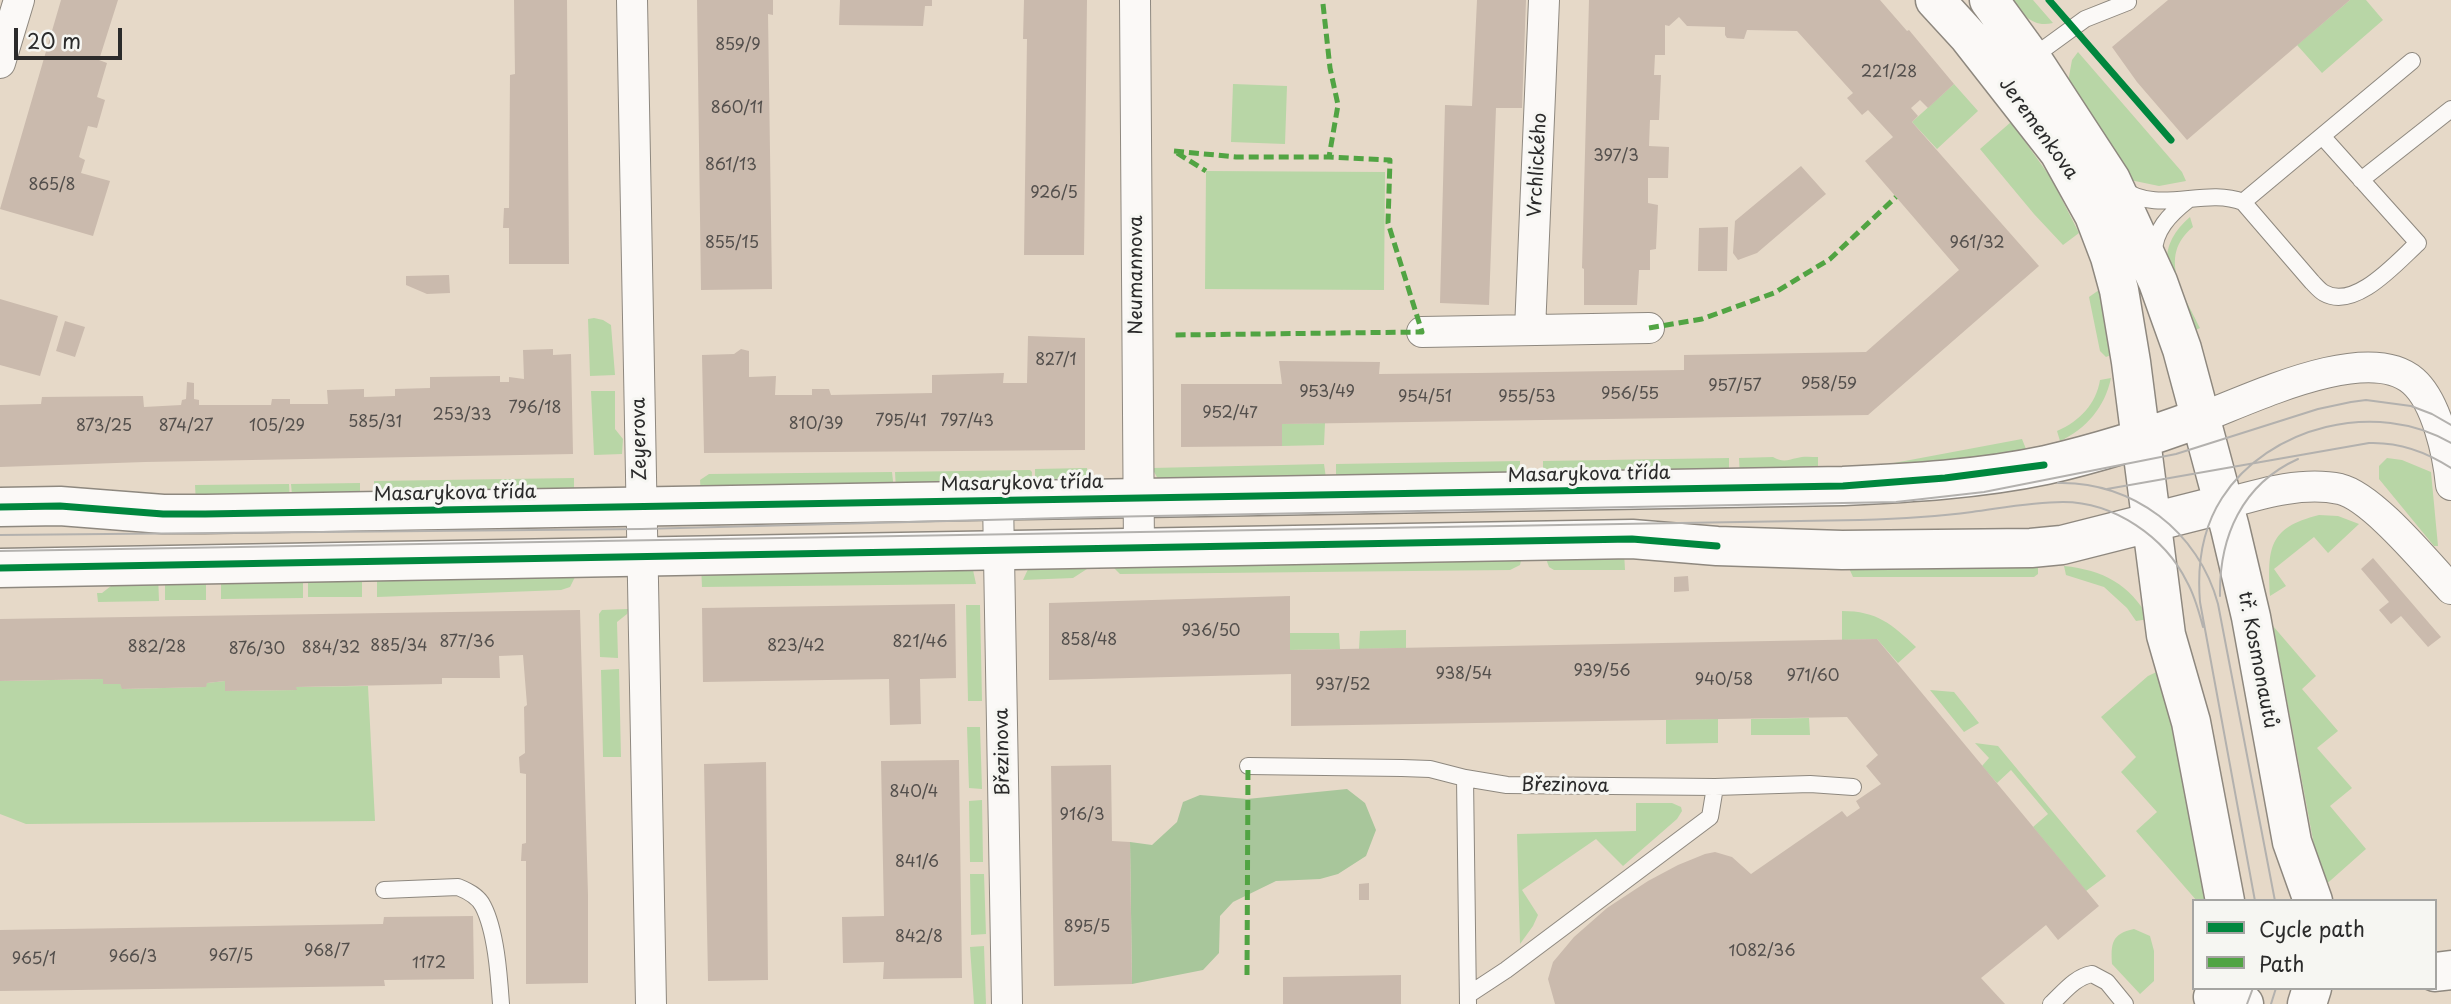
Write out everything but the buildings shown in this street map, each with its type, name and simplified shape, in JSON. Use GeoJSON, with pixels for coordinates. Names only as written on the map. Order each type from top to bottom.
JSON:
{"type":"FeatureCollection","features":[{"type":"Feature","properties":{"kind":"street"},"geometry":{"type":"LineString","coordinates":[[0,62],[19,0]]}},
{"type":"Feature","properties":{"kind":"street","name":"Zeyerova"},"geometry":{"type":"LineString","coordinates":[[632,0],[651,1004]]}},
{"type":"Feature","properties":{"kind":"street","name":"Neumannova"},"geometry":{"type":"LineString","coordinates":[[1135,0],[1139,549]]}},
{"type":"Feature","properties":{"kind":"street","name":"Vrchlického"},"geometry":{"type":"LineString","coordinates":[[1530,330],[1544,0]]}},
{"type":"Feature","properties":{"kind":"street","name":"Jeremenkova"},"geometry":{"type":"LineString","coordinates":[[1987,36],[2110,180],[2158,282],[2182,349],[2200,418]]}},
{"type":"Feature","properties":{"kind":"street","name":"Jeremenkova"},"geometry":{"type":"LineString","coordinates":[[1987,36],[2059,152],[2103,237],[2119,290],[2153,522]]}},
{"type":"Feature","properties":{"kind":"street"},"geometry":{"type":"LineString","coordinates":[[1422,332],[1649,328]]}},
{"type":"Feature","properties":{"kind":"street"},"geometry":{"type":"LineString","coordinates":[[2143,440],[2315,375],[2368,367],[2385,369],[2402,374],[2422,392],[2442,438],[2451,485]]}},
{"type":"Feature","properties":{"kind":"street","name":"tř. Kosmonautů"},"geometry":{"type":"LineString","coordinates":[[2200,418],[2224,504],[2250,617],[2292,842],[2312,899]]}},
{"type":"Feature","properties":{"kind":"street","name":"Masarykova třída"},"geometry":{"type":"LineString","coordinates":[[0,507],[60,506],[163,514],[205,514],[1887,484],[2044,465],[2143,440]]}},
{"type":"Feature","properties":{"kind":"street"},"geometry":{"type":"LineString","coordinates":[[0,568],[643,557],[1000,566],[1139,549],[1632,540],[1842,550],[2031,548],[2062,545],[2293,489],[2342,490],[2361,499],[2380,515],[2451,589]]}},
{"type":"Feature","properties":{"kind":"street","name":"Březinova"},"geometry":{"type":"LineString","coordinates":[[998,500],[1007,1004]]}},
{"type":"Feature","properties":{"kind":"street"},"geometry":{"type":"LineString","coordinates":[[2153,522],[2166,635],[2191,722],[2225,899]]}},
{"type":"Feature","properties":{"kind":"lane"},"geometry":{"type":"LineString","coordinates":[[1987,36],[2085,19],[2127,2],[2126,0]]}},
{"type":"Feature","properties":{"kind":"lane"},"geometry":{"type":"LineString","coordinates":[[2243,202],[2412,61]]}},
{"type":"Feature","properties":{"kind":"lane"},"geometry":{"type":"LineString","coordinates":[[2361,180],[2451,109]]}},
{"type":"Feature","properties":{"kind":"lane"},"geometry":{"type":"LineString","coordinates":[[2110,180],[2128,193],[2147,200],[2229,197],[2243,202],[2324,293],[2338,297],[2351,295],[2373,283],[2418,243],[2322,136]]}},
{"type":"Feature","properties":{"kind":"lane"},"geometry":{"type":"LineString","coordinates":[[2158,282],[2153,251],[2157,236],[2173,212],[2188,200]]}},
{"type":"Feature","properties":{"kind":"lane","name":"Březinova"},"geometry":{"type":"LineString","coordinates":[[1248,766],[1430,769],[1507,785],[1853,786]]}},
{"type":"Feature","properties":{"kind":"lane"},"geometry":{"type":"LineString","coordinates":[[1465,778],[1468,999]]}},
{"type":"Feature","properties":{"kind":"lane"},"geometry":{"type":"LineString","coordinates":[[1468,999],[1710,817],[1714,787]]}},
{"type":"Feature","properties":{"kind":"lane"},"geometry":{"type":"LineString","coordinates":[[384,890],[458,887],[476,898],[483,905],[488,918],[501,1004]]}},
{"type":"Feature","properties":{"kind":"lane"},"geometry":{"type":"LineString","coordinates":[[2051,1004],[2075,981],[2084,975],[2092,974],[2107,982],[2126,1004]]}},
{"type":"Feature","properties":{"kind":"green space"},"geometry":{"type":"Polygon","coordinates":[[[2012,0],[2033,0],[2053,23],[2034,22],[2012,0]]]}},
{"type":"Feature","properties":{"kind":"green space"},"geometry":{"type":"Polygon","coordinates":[[[2350,0],[2366,0],[2383,20],[2322,73],[2297,45],[2350,0]]]}},
{"type":"Feature","properties":{"kind":"green space"},"geometry":{"type":"Polygon","coordinates":[[[2078,52],[2182,172],[2186,181],[2159,186],[2130,180],[2068,82],[2072,60],[2078,52]]]}},
{"type":"Feature","properties":{"kind":"green space"},"geometry":{"type":"Polygon","coordinates":[[[1233,84],[1287,86],[1285,144],[1231,142],[1233,84]]]}},
{"type":"Feature","properties":{"kind":"green space"},"geometry":{"type":"Polygon","coordinates":[[[1954,84],[1978,111],[1937,149],[1912,122],[1954,84]]]}},
{"type":"Feature","properties":{"kind":"green space"},"geometry":{"type":"Polygon","coordinates":[[[2011,122],[2051,178],[2079,233],[2063,245],[1980,149],[2011,122]]]}},
{"type":"Feature","properties":{"kind":"green space"},"geometry":{"type":"Polygon","coordinates":[[[1206,171],[1385,172],[1384,290],[1205,289],[1206,171]]]}},
{"type":"Feature","properties":{"kind":"green space"},"geometry":{"type":"Polygon","coordinates":[[[2190,217],[2193,227],[2176,251],[2175,264],[2181,290],[2200,328],[2191,332],[2167,259],[2174,235],[2190,217]]]}},
{"type":"Feature","properties":{"kind":"green space"},"geometry":{"type":"Polygon","coordinates":[[[2099,290],[2111,355],[2106,357],[2100,351],[2089,297],[2099,290]]]}},
{"type":"Feature","properties":{"kind":"green space"},"geometry":{"type":"Polygon","coordinates":[[[594,318],[611,325],[615,375],[590,376],[588,319],[594,318]]]}},
{"type":"Feature","properties":{"kind":"green space"},"geometry":{"type":"Polygon","coordinates":[[[2111,378],[2104,398],[2093,416],[2078,430],[2060,441],[2057,431],[2086,411],[2095,397],[2100,380],[2111,378]]]}},
{"type":"Feature","properties":{"kind":"green space"},"geometry":{"type":"Polygon","coordinates":[[[591,391],[615,391],[615,429],[623,439],[622,454],[594,455],[591,391]]]}},
{"type":"Feature","properties":{"kind":"green space"},"geometry":{"type":"Polygon","coordinates":[[[1325,423],[1324,445],[1282,446],[1282,424],[1325,423]]]}},
{"type":"Feature","properties":{"kind":"green space"},"geometry":{"type":"Polygon","coordinates":[[[2022,439],[2026,449],[1978,460],[1889,467],[1894,463],[2022,439]]]}},
{"type":"Feature","properties":{"kind":"green space"},"geometry":{"type":"Polygon","coordinates":[[[1773,457],[1785,460],[1818,457],[1818,476],[1740,478],[1739,458],[1773,457]]]}},
{"type":"Feature","properties":{"kind":"green space"},"geometry":{"type":"Polygon","coordinates":[[[1729,458],[1729,478],[1543,481],[1543,461],[1729,458]]]}},
{"type":"Feature","properties":{"kind":"green space"},"geometry":{"type":"Polygon","coordinates":[[[2387,458],[2402,460],[2431,472],[2438,546],[2434,546],[2379,479],[2379,466],[2387,458]]]}},
{"type":"Feature","properties":{"kind":"green space"},"geometry":{"type":"Polygon","coordinates":[[[1520,461],[1520,482],[1336,485],[1336,464],[1520,461]]]}},
{"type":"Feature","properties":{"kind":"green space"},"geometry":{"type":"Polygon","coordinates":[[[1324,464],[1327,485],[1158,479],[1152,468],[1324,464]]]}},
{"type":"Feature","properties":{"kind":"green space"},"geometry":{"type":"Polygon","coordinates":[[[1087,468],[1088,489],[1035,490],[1035,469],[1087,468]]]}},
{"type":"Feature","properties":{"kind":"green space"},"geometry":{"type":"Polygon","coordinates":[[[1030,470],[1031,491],[701,495],[700,480],[709,474],[892,472],[896,490],[895,472],[1030,470]]]}},
{"type":"Feature","properties":{"kind":"green space"},"geometry":{"type":"Polygon","coordinates":[[[574,478],[574,498],[374,501],[374,481],[574,478]]]}},
{"type":"Feature","properties":{"kind":"green space"},"geometry":{"type":"Polygon","coordinates":[[[360,483],[360,501],[292,495],[291,484],[360,483]]]}},
{"type":"Feature","properties":{"kind":"green space"},"geometry":{"type":"Polygon","coordinates":[[[289,484],[290,502],[196,504],[195,485],[289,484]]]}},
{"type":"Feature","properties":{"kind":"green space"},"geometry":{"type":"Polygon","coordinates":[[[2319,515],[2338,516],[2359,524],[2328,553],[2314,537],[2274,569],[2286,586],[2270,596],[2270,565],[2274,543],[2289,527],[2319,515]]]}},
{"type":"Feature","properties":{"kind":"green space"},"geometry":{"type":"Polygon","coordinates":[[[1523,552],[1520,565],[1510,570],[1120,574],[1111,565],[1523,552]]]}},
{"type":"Feature","properties":{"kind":"green space"},"geometry":{"type":"Polygon","coordinates":[[[1624,552],[1625,570],[1554,570],[1549,567],[1545,556],[1624,552]]]}},
{"type":"Feature","properties":{"kind":"green space"},"geometry":{"type":"Polygon","coordinates":[[[701,565],[970,567],[976,584],[702,587],[701,565]]]}},
{"type":"Feature","properties":{"kind":"green space"},"geometry":{"type":"Polygon","coordinates":[[[1848,566],[2038,567],[2038,574],[2034,577],[1853,577],[1848,566]]]}},
{"type":"Feature","properties":{"kind":"green space"},"geometry":{"type":"Polygon","coordinates":[[[2064,566],[2091,571],[2114,581],[2133,597],[2149,619],[2136,621],[2127,608],[2104,587],[2066,575],[2064,566]]]}},
{"type":"Feature","properties":{"kind":"green space"},"geometry":{"type":"Polygon","coordinates":[[[575,567],[575,577],[570,587],[561,590],[377,597],[377,571],[575,567]]]}},
{"type":"Feature","properties":{"kind":"green space"},"geometry":{"type":"Polygon","coordinates":[[[1029,567],[1090,567],[1073,578],[1023,580],[1029,567]]]}},
{"type":"Feature","properties":{"kind":"green space"},"geometry":{"type":"Polygon","coordinates":[[[303,572],[303,598],[221,599],[221,574],[303,572]]]}},
{"type":"Feature","properties":{"kind":"green space"},"geometry":{"type":"Polygon","coordinates":[[[308,572],[362,572],[362,597],[308,597],[308,572]]]}},
{"type":"Feature","properties":{"kind":"green space"},"geometry":{"type":"Polygon","coordinates":[[[165,574],[206,574],[206,600],[165,600],[165,574]]]}},
{"type":"Feature","properties":{"kind":"green space"},"geometry":{"type":"Polygon","coordinates":[[[125,575],[158,575],[159,601],[98,602],[97,593],[102,593],[125,575]]]}},
{"type":"Feature","properties":{"kind":"green space"},"geometry":{"type":"Polygon","coordinates":[[[966,605],[980,605],[982,701],[968,701],[966,605]]]}},
{"type":"Feature","properties":{"kind":"green space"},"geometry":{"type":"Polygon","coordinates":[[[628,609],[627,614],[617,622],[618,658],[600,657],[599,614],[602,610],[628,609]]]}},
{"type":"Feature","properties":{"kind":"green space"},"geometry":{"type":"Polygon","coordinates":[[[1842,611],[1865,613],[1883,620],[1916,647],[1898,663],[1877,639],[1842,640],[1842,611]]]}},
{"type":"Feature","properties":{"kind":"green space"},"geometry":{"type":"Polygon","coordinates":[[[2273,626],[2316,676],[2302,689],[2338,731],[2317,748],[2352,788],[2330,806],[2366,849],[2322,888],[2273,626]]]}},
{"type":"Feature","properties":{"kind":"green space"},"geometry":{"type":"Polygon","coordinates":[[[1406,630],[1406,648],[1359,649],[1360,631],[1406,630]]]}},
{"type":"Feature","properties":{"kind":"green space"},"geometry":{"type":"Polygon","coordinates":[[[1290,633],[1339,633],[1340,649],[1290,650],[1290,633]]]}},
{"type":"Feature","properties":{"kind":"green space"},"geometry":{"type":"Polygon","coordinates":[[[619,669],[621,757],[603,757],[601,670],[619,669]]]}},
{"type":"Feature","properties":{"kind":"green space"},"geometry":{"type":"Polygon","coordinates":[[[2163,669],[2206,899],[2195,899],[2136,831],[2157,812],[2121,772],[2136,757],[2101,717],[2148,676],[2163,669]]]}},
{"type":"Feature","properties":{"kind":"green space"},"geometry":{"type":"Polygon","coordinates":[[[103,679],[103,684],[120,684],[123,689],[205,687],[207,683],[225,681],[225,691],[368,686],[375,821],[26,824],[0,814],[0,681],[103,679]]]}},
{"type":"Feature","properties":{"kind":"green space"},"geometry":{"type":"Polygon","coordinates":[[[1930,690],[1954,692],[1979,723],[1964,732],[1930,690]]]}},
{"type":"Feature","properties":{"kind":"green space"},"geometry":{"type":"Polygon","coordinates":[[[1809,718],[1810,735],[1751,735],[1751,719],[1809,718]]]}},
{"type":"Feature","properties":{"kind":"green space"},"geometry":{"type":"Polygon","coordinates":[[[1718,719],[1718,743],[1666,744],[1666,720],[1718,719]]]}},
{"type":"Feature","properties":{"kind":"green space"},"geometry":{"type":"Polygon","coordinates":[[[967,727],[980,727],[982,789],[969,788],[967,727]]]}},
{"type":"Feature","properties":{"kind":"green space"},"geometry":{"type":"Polygon","coordinates":[[[1975,743],[1998,746],[2106,876],[2086,891],[2033,827],[2048,814],[2011,770],[1997,783],[1982,766],[1989,758],[1975,743]]]}},
{"type":"Feature","properties":{"kind":"green space"},"geometry":{"type":"Polygon","coordinates":[[[1347,789],[1365,803],[1376,830],[1366,856],[1338,874],[1320,879],[1276,881],[1233,902],[1220,916],[1219,953],[1203,970],[1132,984],[1130,842],[1152,845],[1177,822],[1183,802],[1200,795],[1247,799],[1347,789]]]}},
{"type":"Feature","properties":{"kind":"green space"},"geometry":{"type":"Polygon","coordinates":[[[982,800],[983,862],[970,862],[969,801],[982,800]]]}},
{"type":"Feature","properties":{"kind":"green space"},"geometry":{"type":"Polygon","coordinates":[[[1636,803],[1672,803],[1681,807],[1682,811],[1677,819],[1623,866],[1596,839],[1522,890],[1538,915],[1520,944],[1517,834],[1636,831],[1636,803]]]}},
{"type":"Feature","properties":{"kind":"green space"},"geometry":{"type":"Polygon","coordinates":[[[970,874],[984,874],[986,934],[971,935],[970,874]]]}},
{"type":"Feature","properties":{"kind":"green space"},"geometry":{"type":"Polygon","coordinates":[[[2134,929],[2150,936],[2154,951],[2154,981],[2140,994],[2112,964],[2114,941],[2126,931],[2134,929]]]}},
{"type":"Feature","properties":{"kind":"green space"},"geometry":{"type":"Polygon","coordinates":[[[984,946],[986,1004],[974,1004],[970,947],[984,946]]]}},
{"type":"Feature","properties":{"kind":"tram line"},"geometry":{"type":"LineString","coordinates":[[0,535],[642,529],[1100,517],[1896,502],[1984,492],[2176,454],[2318,409],[2351,402],[2366,400],[2411,406],[2451,425]]}},
{"type":"Feature","properties":{"kind":"tram line"},"geometry":{"type":"LineString","coordinates":[[2255,899],[2200,602],[2202,548],[2215,510],[2242,473],[2267,453],[2295,437],[2326,427],[2358,422],[2390,423],[2422,430],[2451,443]]}},
{"type":"Feature","properties":{"kind":"tram line"},"geometry":{"type":"LineString","coordinates":[[2107,489],[2369,443],[2412,449],[2451,468]]}},
{"type":"Feature","properties":{"kind":"tram line"},"geometry":{"type":"LineString","coordinates":[[2220,596],[2224,553],[2229,533],[2238,515],[2248,498],[2262,483],[2298,459]]}},
{"type":"Feature","properties":{"kind":"tram line"},"geometry":{"type":"LineString","coordinates":[[2058,483],[2086,485],[2137,501],[2179,534],[2196,554],[2209,578],[2218,604],[2275,899]]}},
{"type":"Feature","properties":{"kind":"tram line"},"geometry":{"type":"LineString","coordinates":[[0,551],[1860,520],[1930,516],[2063,502],[2101,508],[2119,515],[2152,537],[2166,551],[2187,582],[2195,598],[2203,627]]}},
{"type":"Feature","properties":{"kind":"tram line"},"geometry":{"type":"LineString","coordinates":[[2247,1004],[2252,990]]}},
{"type":"Feature","properties":{"kind":"tram line"},"geometry":{"type":"LineString","coordinates":[[2271,1004],[2275,990]]}},
{"type":"Feature","properties":{"kind":"marked path"},"geometry":{"type":"LineString","coordinates":[[1323,4],[1330,68],[1338,105],[1329,157]]}},
{"type":"Feature","properties":{"kind":"marked path"},"geometry":{"type":"LineString","coordinates":[[1174,151],[1236,157],[1390,160],[1388,223],[1422,332],[1175,335]]}},
{"type":"Feature","properties":{"kind":"marked path"},"geometry":{"type":"LineString","coordinates":[[1177,153],[1206,171]]}},
{"type":"Feature","properties":{"kind":"marked path"},"geometry":{"type":"LineString","coordinates":[[1649,328],[1702,319],[1774,293],[1830,259],[1896,197]]}},
{"type":"Feature","properties":{"kind":"marked path"},"geometry":{"type":"LineString","coordinates":[[1247,975],[1248,766]]}},
{"type":"Feature","properties":{"kind":"cycle path"},"geometry":{"type":"LineString","coordinates":[[2049,0],[2171,140]]}},
{"type":"Feature","properties":{"kind":"cycle path"},"geometry":{"type":"LineString","coordinates":[[0,507],[60,506],[163,514],[205,514],[1843,486],[1945,478],[2044,465]]}},
{"type":"Feature","properties":{"kind":"cycle path"},"geometry":{"type":"LineString","coordinates":[[0,568],[1632,539],[1717,546]]}}]}
